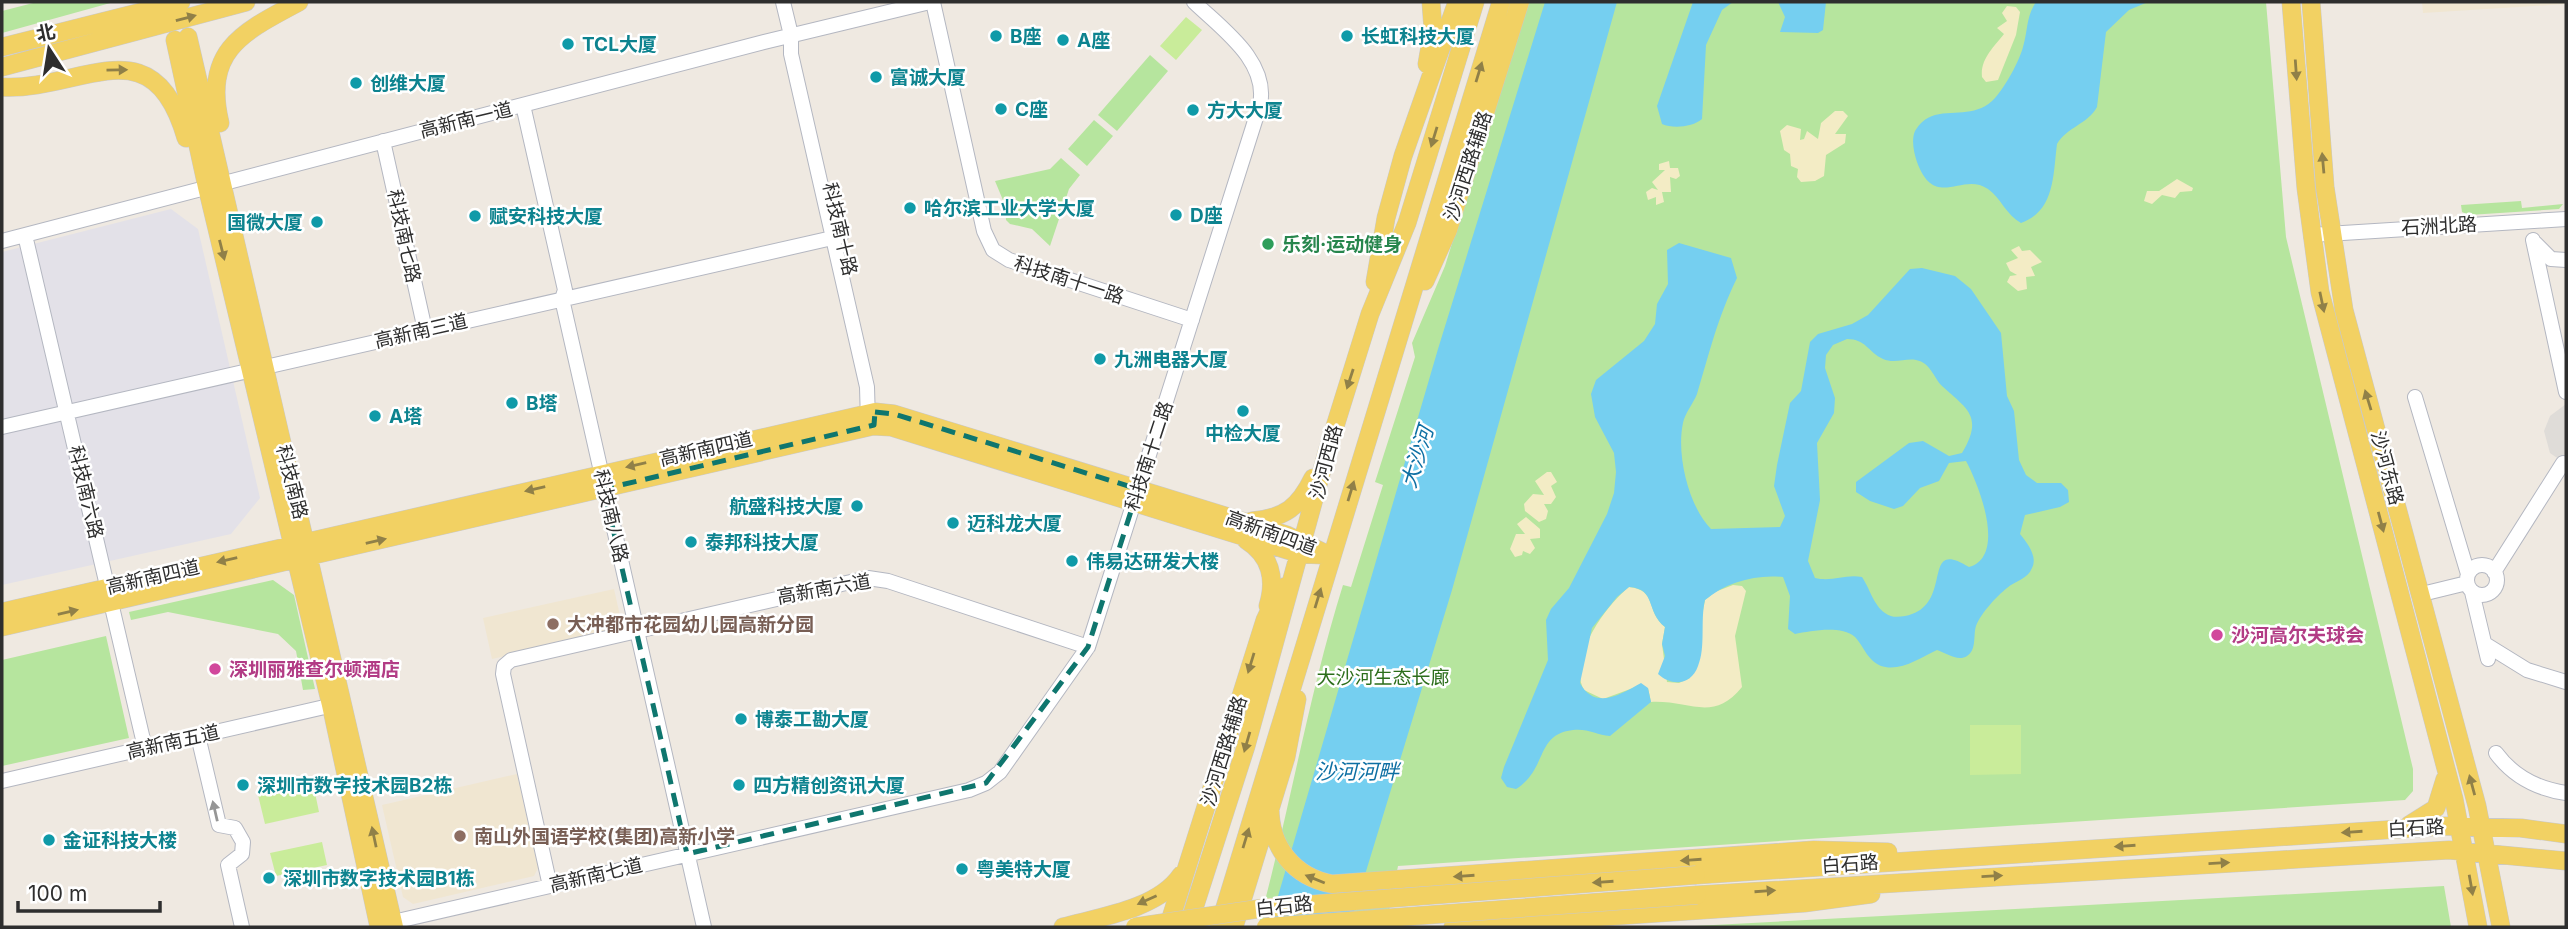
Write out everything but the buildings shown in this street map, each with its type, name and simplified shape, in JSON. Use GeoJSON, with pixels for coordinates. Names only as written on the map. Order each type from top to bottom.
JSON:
{"type":"FeatureCollection","features":[{"type":"Feature","properties":{"kind":"main road"},"geometry":{"type":"LineString","coordinates":[[2,47],[181,2]]}},
{"type":"Feature","properties":{"kind":"main road"},"geometry":{"type":"LineString","coordinates":[[4,66],[246,2]]}},
{"type":"Feature","properties":{"kind":"main road"},"geometry":{"type":"LineString","coordinates":[[2,87],[41,86],[109,69],[121,68],[144,75],[163,88],[175,107],[194,165],[216,179],[225,146],[215,103],[220,64],[235,40],[246,31],[299,2]]}},
{"type":"Feature","properties":{"kind":"main road"},"geometry":{"type":"LineString","coordinates":[[1415,119],[1433,29],[1431,2]]}},
{"type":"Feature","properties":{"kind":"main road"},"geometry":{"type":"LineString","coordinates":[[1370,314],[1386,218],[1415,119],[1457,2]]}},
{"type":"Feature","properties":{"kind":"main road","name":"沙河西路"},"geometry":{"type":"LineString","coordinates":[[1188,927],[1266,676],[1327,452],[1370,314],[1407,223],[1475,2]]}},
{"type":"Feature","properties":{"kind":"main road","name":"沙河西路"},"geometry":{"type":"LineString","coordinates":[[1219,927],[1501,2]]}},
{"type":"Feature","properties":{"kind":"main road","name":"沙河西路辅路"},"geometry":{"type":"LineString","coordinates":[[1403,325],[1441,248],[1520,2]]}},
{"type":"Feature","properties":{"kind":"main road","name":"沙河东路"},"geometry":{"type":"LineString","coordinates":[[2291,2],[2311,235],[2332,347],[2359,437],[2445,765],[2465,850],[2478,927]]}},
{"type":"Feature","properties":{"kind":"main road","name":"沙河东路"},"geometry":{"type":"LineString","coordinates":[[2311,2],[2331,231],[2350,337],[2482,827],[2501,927]]}},
{"type":"Feature","properties":{"kind":"main road"},"geometry":{"type":"LineString","coordinates":[[4,66],[91,24]]}},
{"type":"Feature","properties":{"kind":"main road","name":"科技南路"},"geometry":{"type":"LineString","coordinates":[[182,38],[337,704],[382,926]]}},
{"type":"Feature","properties":{"kind":"main road","name":"高新南四道"},"geometry":{"type":"LineString","coordinates":[[2,612],[110,594],[871,419],[1136,495],[1331,556]]}},
{"type":"Feature","properties":{"kind":"main road"},"geometry":{"type":"LineString","coordinates":[[1265,620],[1272,590],[1269,563],[1240,527],[1294,509],[1301,502],[1327,452]]}},
{"type":"Feature","properties":{"kind":"main road","name":"沙河西路辅路"},"geometry":{"type":"LineString","coordinates":[[1168,927],[1265,620],[1275,599],[1291,582]]}},
{"type":"Feature","properties":{"kind":"main road","name":"高新南四道"},"geometry":{"type":"LineString","coordinates":[[2,627],[110,594]]}},
{"type":"Feature","properties":{"kind":"main road"},"geometry":{"type":"LineString","coordinates":[[1234,927],[1290,744],[1306,640]]}},
{"type":"Feature","properties":{"kind":"main road"},"geometry":{"type":"LineString","coordinates":[[1226,746],[1266,676]]}},
{"type":"Feature","properties":{"kind":"main road"},"geometry":{"type":"LineString","coordinates":[[2393,829],[2418,821],[2437,808],[2444,791],[2445,765]]}},
{"type":"Feature","properties":{"kind":"main road"},"geometry":{"type":"LineString","coordinates":[[1270,808],[1274,833],[1286,858],[1307,876],[1332,884],[1814,850],[1954,857]]}},
{"type":"Feature","properties":{"kind":"main road","name":"白石路"},"geometry":{"type":"LineString","coordinates":[[1135,927],[1289,905],[1954,857],[2459,826],[2566,834]]}},
{"type":"Feature","properties":{"kind":"main road","name":"白石路"},"geometry":{"type":"LineString","coordinates":[[1266,927],[1956,878],[2465,850],[2566,861]]}},
{"type":"Feature","properties":{"kind":"main road"},"geometry":{"type":"LineString","coordinates":[[1063,927],[1161,894],[1179,878],[1190,860]]}},
{"type":"Feature","properties":{"kind":"main road"},"geometry":{"type":"LineString","coordinates":[[1453,927],[1804,902],[1956,878]]}},
{"type":"Feature","properties":{"kind":"main road"},"geometry":{"type":"LineString","coordinates":[[1373,927],[1369,916],[1374,894],[1385,881]]}},
{"type":"Feature","properties":{"kind":"main road"},"geometry":{"type":"LineString","coordinates":[[1088,920],[1106,919],[1117,927]]}},
{"type":"Feature","properties":{"kind":"street","name":"科技南十路"},"geometry":{"type":"LineString","coordinates":[[783,2],[791,35],[790,54],[876,386],[871,419]]}},
{"type":"Feature","properties":{"kind":"street","name":"高新南一道"},"geometry":{"type":"LineString","coordinates":[[2,242],[216,179],[383,141],[791,35],[932,2]]}},
{"type":"Feature","properties":{"kind":"street","name":"科技南十一路"},"geometry":{"type":"LineString","coordinates":[[932,2],[984,232],[993,250],[1009,260],[1192,320]]}},
{"type":"Feature","properties":{"kind":"street","name":"科技南十二路"},"geometry":{"type":"LineString","coordinates":[[986,783],[1000,772],[1088,647],[1260,105],[1262,89],[1246,53],[1194,2]]}},
{"type":"Feature","properties":{"kind":"street","name":"科技南八路"},"geometry":{"type":"LineString","coordinates":[[523,105],[565,290],[562,299],[704,927]]}},
{"type":"Feature","properties":{"kind":"street","name":"科技南七路"},"geometry":{"type":"LineString","coordinates":[[383,141],[425,330]]}},
{"type":"Feature","properties":{"kind":"street","name":"石洲北路"},"geometry":{"type":"LineString","coordinates":[[2311,235],[2331,231],[2566,219]]}},
{"type":"Feature","properties":{"kind":"street"},"geometry":{"type":"LineString","coordinates":[[2528,222],[2566,392]]}},
{"type":"Feature","properties":{"kind":"street","name":"科技南六路"},"geometry":{"type":"LineString","coordinates":[[25,235],[145,748]]}},
{"type":"Feature","properties":{"kind":"street","name":"高新南三道"},"geometry":{"type":"LineString","coordinates":[[2,427],[837,237]]}},
{"type":"Feature","properties":{"kind":"street"},"geometry":{"type":"LineString","coordinates":[[2533,240],[2551,259],[2566,260]]}},
{"type":"Feature","properties":{"kind":"street"},"geometry":{"type":"LineString","coordinates":[[2415,397],[2488,659]]}},
{"type":"Feature","properties":{"kind":"street"},"geometry":{"type":"LineString","coordinates":[[2494,572],[2563,463]]}},
{"type":"Feature","properties":{"kind":"street"},"geometry":{"type":"LineString","coordinates":[[2421,594],[2469,583],[2480,566],[2494,572],[2497,581],[2493,590],[2481,595],[2469,583]]}},
{"type":"Feature","properties":{"kind":"street","name":"高新南六道"},"geometry":{"type":"LineString","coordinates":[[550,886],[502,670],[510,660],[847,581],[878,579],[1088,647]]}},
{"type":"Feature","properties":{"kind":"street"},"geometry":{"type":"LineString","coordinates":[[2485,644],[2526,670],[2566,681]]}},
{"type":"Feature","properties":{"kind":"street","name":"高新南五道"},"geometry":{"type":"LineString","coordinates":[[2,781],[337,704]]}},
{"type":"Feature","properties":{"kind":"street"},"geometry":{"type":"LineString","coordinates":[[198,736],[219,825],[234,828],[243,842],[242,853],[228,865],[242,927]]}},
{"type":"Feature","properties":{"kind":"street"},"geometry":{"type":"LineString","coordinates":[[2496,753],[2510,771],[2550,791],[2566,793]]}},
{"type":"Feature","properties":{"kind":"street","name":"高新南七道"},"geometry":{"type":"LineString","coordinates":[[382,926],[969,790],[986,783]]}},
{"type":"Feature","properties":{"kind":"highlighted area"},"geometry":{"type":"Polygon","coordinates":[[[875,412],[894,414],[1138,489],[1088,647],[986,783],[687,854],[604,489],[874,425],[875,412]]]}},
{"type":"Feature","properties":{"kind":"shaded area"},"geometry":{"type":"Polygon","coordinates":[[[2422,2],[2566,2],[2566,4],[2423,13],[2422,2]]]}},
{"type":"Feature","properties":{"kind":"shaded area"},"geometry":{"type":"Polygon","coordinates":[[[171,209],[198,229],[260,498],[231,534],[2,585],[2,252],[171,209]]]}},
{"type":"Feature","properties":{"kind":"shaded area"},"geometry":{"type":"Polygon","coordinates":[[[2566,404],[2566,464],[2550,453],[2544,431],[2550,416],[2566,404]]]}},
{"type":"Feature","properties":{"kind":"shaded area","name":"大冲都市花园幼儿园高新分园"},"geometry":{"type":"Polygon","coordinates":[[[614,589],[623,629],[492,659],[483,618],[614,589]]]}},
{"type":"Feature","properties":{"kind":"shaded area","name":"南山外国语学校(集团)高新小学"},"geometry":{"type":"Polygon","coordinates":[[[517,774],[538,868],[534,876],[413,904],[403,897],[382,805],[517,774]]]}},
{"type":"Feature","properties":{"kind":"green space"},"geometry":{"type":"Polygon","coordinates":[[[37,2],[114,2],[2,33],[2,11],[37,2]]]}},
{"type":"Feature","properties":{"kind":"green space","name":"沙河高尔夫球会"},"geometry":{"type":"Polygon","coordinates":[[[1527,2],[2266,2],[2286,237],[2413,769],[2413,791],[2405,800],[1398,866],[1386,927],[1258,927],[1331,627],[1343,585],[1351,587],[1383,485],[1375,482],[1415,357],[1412,343],[1445,266],[1527,2]]]}},
{"type":"Feature","properties":{"kind":"green space"},"geometry":{"type":"Polygon","coordinates":[[[1186,17],[1202,30],[1176,60],[1160,46],[1186,17]]]}},
{"type":"Feature","properties":{"kind":"green space"},"geometry":{"type":"Polygon","coordinates":[[[1150,55],[1168,71],[1117,131],[1098,115],[1150,55]]]}},
{"type":"Feature","properties":{"kind":"green space"},"geometry":{"type":"Polygon","coordinates":[[[1094,120],[1113,136],[1087,166],[1068,149],[1094,120]]]}},
{"type":"Feature","properties":{"kind":"green space"},"geometry":{"type":"Polygon","coordinates":[[[1061,158],[1080,175],[1069,189],[1050,246],[1032,229],[1010,224],[1006,220],[1005,205],[995,181],[1050,169],[1061,158]]]}},
{"type":"Feature","properties":{"kind":"green space"},"geometry":{"type":"Polygon","coordinates":[[[2521,201],[2522,208],[2563,204],[2559,209],[2469,215],[2462,212],[2461,205],[2521,201]]]}},
{"type":"Feature","properties":{"kind":"green space"},"geometry":{"type":"Polygon","coordinates":[[[273,580],[294,595],[315,689],[303,690],[296,651],[278,634],[168,612],[131,620],[129,612],[273,580]]]}},
{"type":"Feature","properties":{"kind":"green space"},"geometry":{"type":"Polygon","coordinates":[[[106,636],[129,738],[2,766],[2,660],[106,636]]]}},
{"type":"Feature","properties":{"kind":"green space"},"geometry":{"type":"Polygon","coordinates":[[[1970,725],[2021,725],[2021,774],[1970,775],[1970,725]]]}},
{"type":"Feature","properties":{"kind":"green space"},"geometry":{"type":"Polygon","coordinates":[[[313,783],[319,812],[265,824],[258,795],[313,783]]]}},
{"type":"Feature","properties":{"kind":"green space"},"geometry":{"type":"Polygon","coordinates":[[[322,842],[327,865],[276,876],[270,853],[322,842]]]}},
{"type":"Feature","properties":{"kind":"green space"},"geometry":{"type":"Polygon","coordinates":[[[2444,886],[2451,927],[1676,927],[2444,886]]]}},
{"type":"Feature","properties":{"kind":"sand"},"geometry":{"type":"Polygon","coordinates":[[[2007,6],[2016,7],[2020,12],[2016,35],[1998,80],[1986,82],[1982,77],[1983,65],[2004,34],[1997,28],[2007,21],[2002,13],[2007,6]]]}},
{"type":"Feature","properties":{"kind":"sand"},"geometry":{"type":"Polygon","coordinates":[[[1835,111],[1843,111],[1848,116],[1835,134],[1846,134],[1845,143],[1826,155],[1824,176],[1815,181],[1801,182],[1797,177],[1798,169],[1791,166],[1790,154],[1784,150],[1780,131],[1787,125],[1801,129],[1800,140],[1804,139],[1807,131],[1818,139],[1821,123],[1835,111]]]}},
{"type":"Feature","properties":{"kind":"sand"},"geometry":{"type":"Polygon","coordinates":[[[1669,161],[1670,168],[1678,168],[1680,176],[1676,179],[1670,177],[1671,192],[1662,192],[1664,202],[1656,205],[1656,197],[1648,200],[1646,192],[1652,188],[1658,190],[1652,182],[1665,170],[1659,170],[1659,164],[1669,161]]]}},
{"type":"Feature","properties":{"kind":"sand"},"geometry":{"type":"Polygon","coordinates":[[[2177,179],[2193,188],[2192,191],[2180,192],[2175,198],[2162,195],[2152,204],[2144,201],[2147,191],[2159,191],[2177,179]]]}},
{"type":"Feature","properties":{"kind":"sand"},"geometry":{"type":"Polygon","coordinates":[[[2019,246],[2022,251],[2030,250],[2042,262],[2031,267],[2035,276],[2026,277],[2027,289],[2018,291],[2007,282],[2010,276],[2017,275],[2010,271],[2006,263],[2018,258],[2011,250],[2019,246]]]}},
{"type":"Feature","properties":{"kind":"sand"},"geometry":{"type":"Polygon","coordinates":[[[1551,472],[1557,482],[1551,486],[1556,497],[1551,504],[1544,504],[1548,511],[1546,519],[1539,522],[1525,511],[1524,504],[1533,494],[1544,495],[1535,481],[1551,472]]]}},
{"type":"Feature","properties":{"kind":"sand"},"geometry":{"type":"Polygon","coordinates":[[[1526,517],[1540,529],[1540,538],[1530,539],[1535,548],[1530,554],[1523,551],[1522,555],[1515,557],[1510,549],[1516,534],[1525,534],[1517,524],[1526,517]]]}},
{"type":"Feature","properties":{"kind":"sand"},"geometry":{"type":"Polygon","coordinates":[[[1733,585],[1742,586],[1746,591],[1735,636],[1742,687],[1731,698],[1711,707],[1700,707],[1651,702],[1648,688],[1633,688],[1603,699],[1584,690],[1580,678],[1580,664],[1584,649],[1609,607],[1629,587],[1644,592],[1665,627],[1662,644],[1667,682],[1679,683],[1690,678],[1705,600],[1715,592],[1733,585]]]}},
{"type":"Feature","properties":{"kind":"water","name":"沙河河畔"},"geometry":{"type":"Polygon","coordinates":[[[1545,2],[1617,2],[1452,590],[1349,927],[1269,927],[1438,349],[1545,2]]]}},
{"type":"Feature","properties":{"kind":"water"},"geometry":{"type":"Polygon","coordinates":[[[1693,2],[1733,2],[1722,10],[1706,45],[1702,119],[1688,125],[1667,126],[1662,124],[1657,106],[1693,2]]]}},
{"type":"Feature","properties":{"kind":"water"},"geometry":{"type":"Polygon","coordinates":[[[1778,2],[1826,2],[1823,30],[1818,33],[1780,32],[1785,17],[1778,2]]]}},
{"type":"Feature","properties":{"kind":"water"},"geometry":{"type":"Polygon","coordinates":[[[2036,2],[2148,2],[2129,10],[2106,32],[2097,107],[2057,144],[2053,179],[2046,201],[2040,210],[2021,223],[2011,216],[1988,189],[1968,184],[1941,187],[1932,184],[1924,176],[1917,162],[1913,138],[1917,128],[1928,118],[1981,108],[1995,98],[2018,60],[2030,13],[2036,2]]]}},
{"type":"Feature","properties":{"kind":"water"},"geometry":{"type":"Polygon","coordinates":[[[1679,243],[1731,258],[1737,278],[1719,321],[1697,394],[1684,419],[1681,436],[1686,480],[1696,508],[1711,529],[1780,527],[1785,516],[1774,486],[1777,465],[1790,403],[1801,391],[1810,342],[1818,334],[1852,324],[1868,315],[1910,269],[1922,268],[1955,276],[1971,289],[2001,333],[2007,396],[2014,411],[2019,460],[2026,475],[2037,483],[2061,483],[2068,490],[2069,502],[2060,507],[2025,515],[2020,534],[2033,554],[2032,568],[2003,591],[1985,610],[1976,626],[1972,650],[1963,658],[1937,650],[1913,662],[1887,667],[1871,659],[1857,639],[1849,633],[1826,630],[1795,634],[1788,629],[1790,596],[1783,577],[1762,577],[1722,588],[1705,600],[1702,651],[1695,673],[1680,682],[1669,681],[1658,674],[1665,656],[1662,644],[1665,627],[1644,592],[1629,587],[1617,597],[1592,628],[1580,683],[1593,696],[1609,698],[1641,683],[1648,688],[1651,702],[1610,736],[1578,730],[1561,733],[1547,745],[1526,781],[1516,789],[1507,787],[1501,778],[1504,767],[1548,660],[1546,620],[1551,609],[1569,588],[1607,514],[1614,493],[1614,453],[1595,417],[1591,394],[1596,380],[1644,341],[1655,324],[1657,304],[1668,284],[1667,250],[1679,243]],[[1847,339],[1833,345],[1826,355],[1825,368],[1835,398],[1834,413],[1817,443],[1820,500],[1808,561],[1815,578],[1862,577],[1881,610],[1887,615],[1905,616],[1920,610],[1929,600],[1940,566],[1945,560],[1954,560],[1969,567],[1980,560],[1986,549],[1988,535],[1983,502],[1966,461],[1949,463],[1939,481],[1920,488],[1903,506],[1894,509],[1870,501],[1856,492],[1856,482],[1909,443],[1923,441],[1949,456],[1962,453],[1972,430],[1972,422],[1970,414],[1925,364],[1916,360],[1883,359],[1863,343],[1847,339]]]}},
{"type":"Feature","properties":{"kind":"place","name":"B座"},"geometry":{"type":"Point","coordinates":[996,36]}},
{"type":"Feature","properties":{"kind":"place","name":"长虹科技大厦"},"geometry":{"type":"Point","coordinates":[1347,36]}},
{"type":"Feature","properties":{"kind":"place","name":"A座"},"geometry":{"type":"Point","coordinates":[1063,40]}},
{"type":"Feature","properties":{"kind":"place","name":"TCL大厦"},"geometry":{"type":"Point","coordinates":[568,44]}},
{"type":"Feature","properties":{"kind":"place","name":"富诚大厦"},"geometry":{"type":"Point","coordinates":[876,77]}},
{"type":"Feature","properties":{"kind":"place","name":"创维大厦"},"geometry":{"type":"Point","coordinates":[356,83]}},
{"type":"Feature","properties":{"kind":"place","name":"C座"},"geometry":{"type":"Point","coordinates":[1001,109]}},
{"type":"Feature","properties":{"kind":"place","name":"方大大厦"},"geometry":{"type":"Point","coordinates":[1193,110]}},
{"type":"Feature","properties":{"kind":"place","name":"哈尔滨工业大学大厦"},"geometry":{"type":"Point","coordinates":[910,208]}},
{"type":"Feature","properties":{"kind":"place","name":"D座"},"geometry":{"type":"Point","coordinates":[1176,215]}},
{"type":"Feature","properties":{"kind":"place","name":"赋安科技大厦"},"geometry":{"type":"Point","coordinates":[475,216]}},
{"type":"Feature","properties":{"kind":"place","name":"国微大厦"},"geometry":{"type":"Point","coordinates":[317,222]}},
{"type":"Feature","properties":{"kind":"place","name":"乐刻·运动健身"},"geometry":{"type":"Point","coordinates":[1268,244]}},
{"type":"Feature","properties":{"kind":"place","name":"九洲电器大厦"},"geometry":{"type":"Point","coordinates":[1100,359]}},
{"type":"Feature","properties":{"kind":"place","name":"B塔"},"geometry":{"type":"Point","coordinates":[512,403]}},
{"type":"Feature","properties":{"kind":"place","name":"中检大厦"},"geometry":{"type":"Point","coordinates":[1243,411]}},
{"type":"Feature","properties":{"kind":"place","name":"A塔"},"geometry":{"type":"Point","coordinates":[375,416]}},
{"type":"Feature","properties":{"kind":"place","name":"航盛科技大厦"},"geometry":{"type":"Point","coordinates":[857,506]}},
{"type":"Feature","properties":{"kind":"place","name":"迈科龙大厦"},"geometry":{"type":"Point","coordinates":[953,523]}},
{"type":"Feature","properties":{"kind":"place","name":"泰邦科技大厦"},"geometry":{"type":"Point","coordinates":[691,542]}},
{"type":"Feature","properties":{"kind":"place","name":"伟易达研发大楼"},"geometry":{"type":"Point","coordinates":[1072,561]}},
{"type":"Feature","properties":{"kind":"place","name":"大冲都市花园幼儿园高新分园"},"geometry":{"type":"Point","coordinates":[553,624]}},
{"type":"Feature","properties":{"kind":"place","name":"沙河高尔夫球会"},"geometry":{"type":"Point","coordinates":[2217,635]}},
{"type":"Feature","properties":{"kind":"place","name":"深圳丽雅查尔顿酒店"},"geometry":{"type":"Point","coordinates":[215,669]}},
{"type":"Feature","properties":{"kind":"place","name":"博泰工勘大厦"},"geometry":{"type":"Point","coordinates":[741,719]}},
{"type":"Feature","properties":{"kind":"place","name":"深圳市数字技术园B2栋"},"geometry":{"type":"Point","coordinates":[243,785]}},
{"type":"Feature","properties":{"kind":"place","name":"四方精创资讯大厦"},"geometry":{"type":"Point","coordinates":[739,785]}},
{"type":"Feature","properties":{"kind":"place","name":"南山外国语学校(集团)高新小学"},"geometry":{"type":"Point","coordinates":[460,836]}},
{"type":"Feature","properties":{"kind":"place","name":"金证科技大楼"},"geometry":{"type":"Point","coordinates":[49,840]}},
{"type":"Feature","properties":{"kind":"place","name":"粤美特大厦"},"geometry":{"type":"Point","coordinates":[962,869]}},
{"type":"Feature","properties":{"kind":"place","name":"深圳市数字技术园B1栋"},"geometry":{"type":"Point","coordinates":[269,878]}},
{"type":"Feature","properties":{"kind":"water label","name":"大沙河"},"geometry":{"type":"Point","coordinates":[1417,457]}},
{"type":"Feature","properties":{"kind":"park label","name":"大沙河生态长廊"},"geometry":{"type":"Point","coordinates":[1383,677]}}]}
